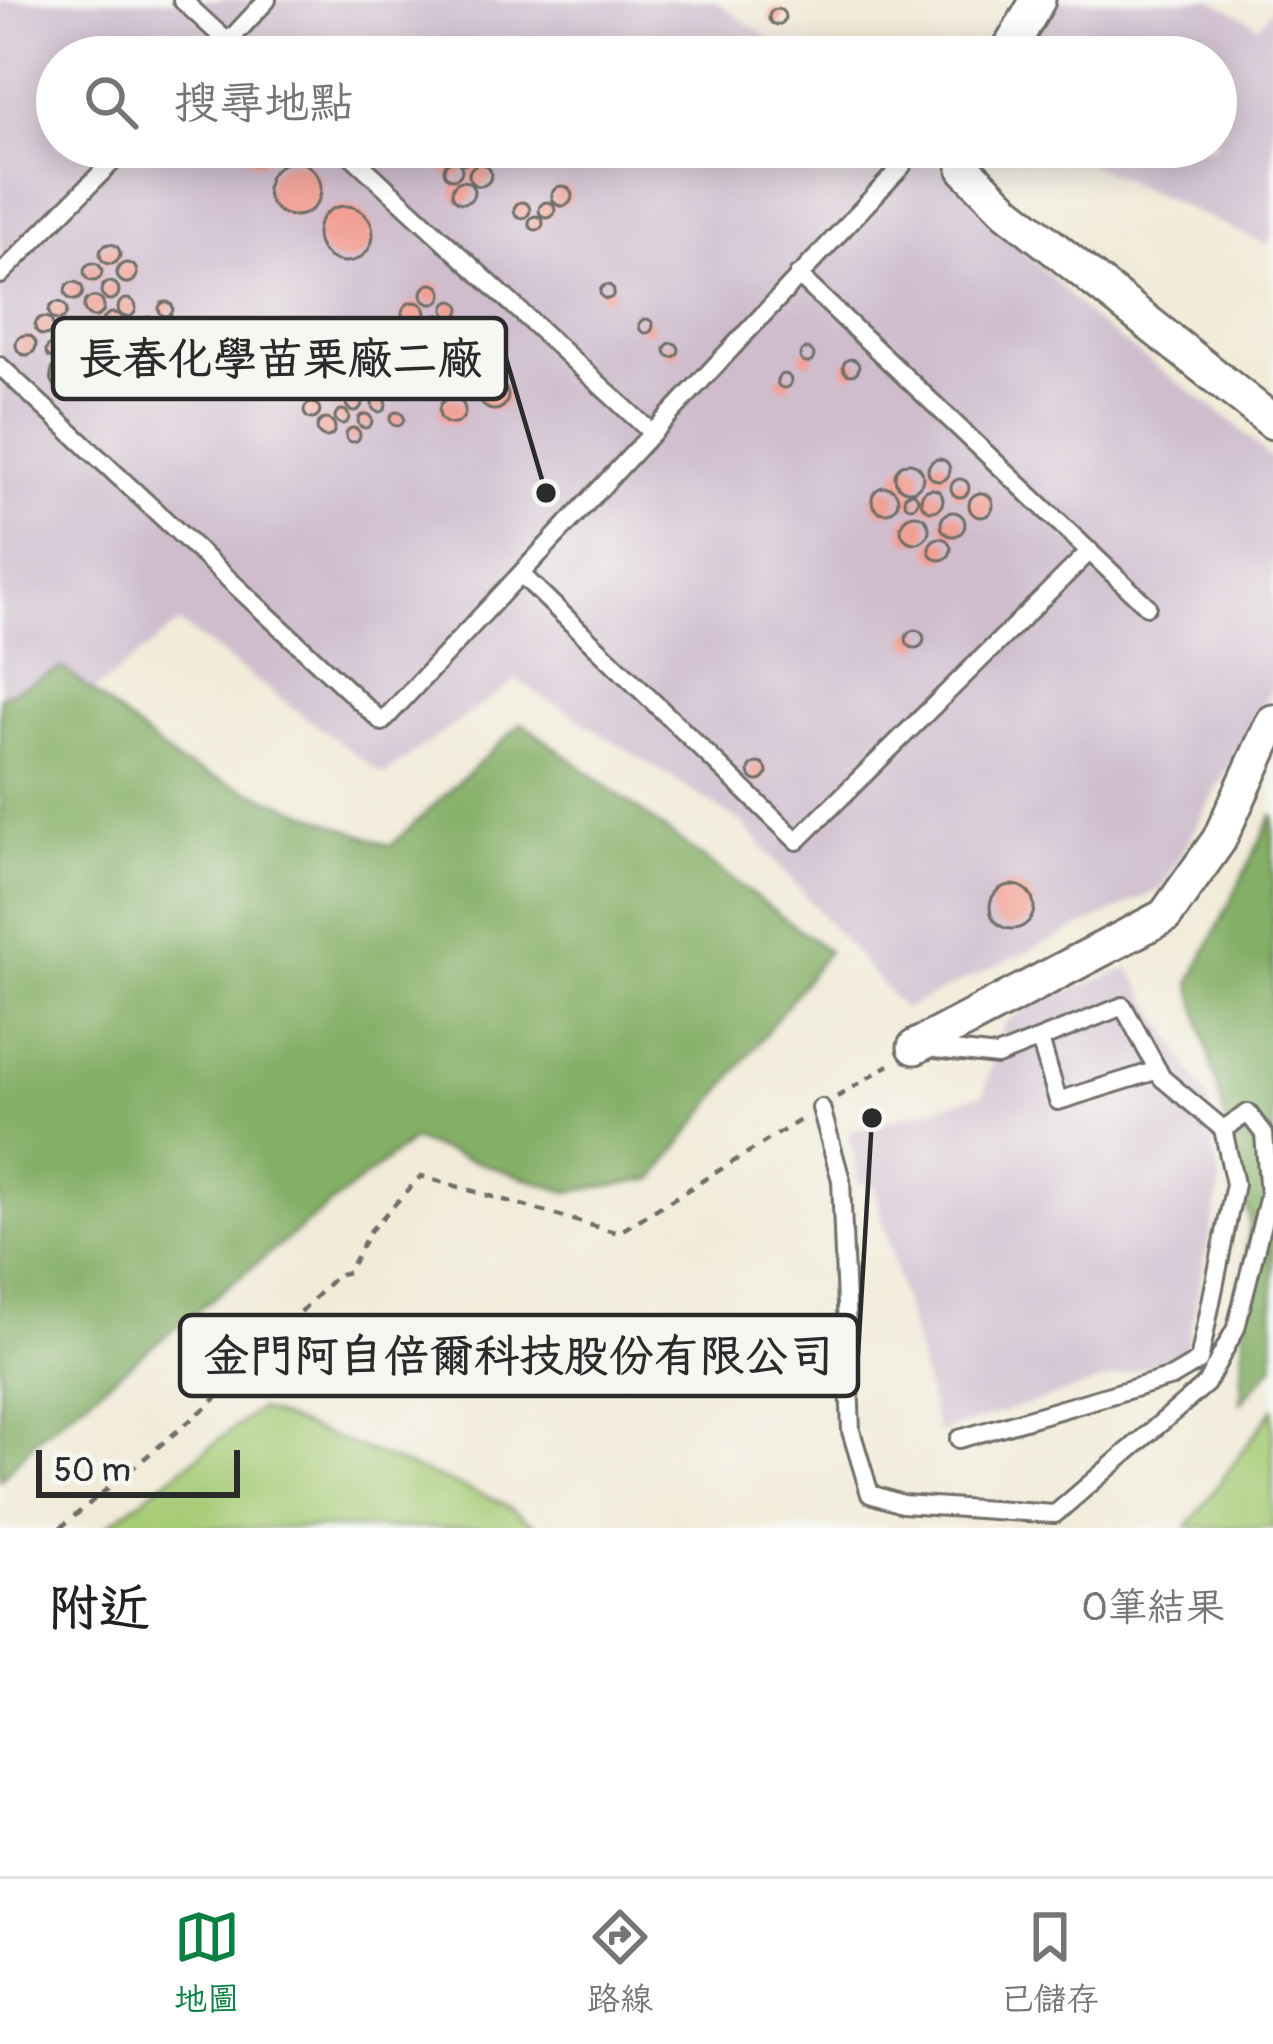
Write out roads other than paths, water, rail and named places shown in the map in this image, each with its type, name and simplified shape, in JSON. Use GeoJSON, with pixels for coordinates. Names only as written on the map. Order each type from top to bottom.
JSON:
{"type":"FeatureCollection","features":[{"type":"Feature","properties":{"kind":"street"},"geometry":{"type":"LineString","coordinates":[[1017,36],[1038,0]]}},
{"type":"Feature","properties":{"kind":"street"},"geometry":{"type":"LineString","coordinates":[[964,168],[1007,211],[1273,422]]}},
{"type":"Feature","properties":{"kind":"street"},"geometry":{"type":"LineString","coordinates":[[915,1047],[1165,916],[1219,840],[1273,722]]}},
{"type":"Feature","properties":{"kind":"lane"},"geometry":{"type":"LineString","coordinates":[[182,0],[221,36]]}},
{"type":"Feature","properties":{"kind":"lane"},"geometry":{"type":"LineString","coordinates":[[234,36],[267,0]]}},
{"type":"Feature","properties":{"kind":"lane"},"geometry":{"type":"LineString","coordinates":[[0,275],[106,168]]}},
{"type":"Feature","properties":{"kind":"lane"},"geometry":{"type":"LineString","coordinates":[[365,168],[652,433]]}},
{"type":"Feature","properties":{"kind":"lane"},"geometry":{"type":"LineString","coordinates":[[0,366],[382,722],[900,168]]}},
{"type":"Feature","properties":{"kind":"lane"},"geometry":{"type":"LineString","coordinates":[[798,275],[1147,605]]}},
{"type":"Feature","properties":{"kind":"lane"},"geometry":{"type":"LineString","coordinates":[[520,574],[797,841],[1090,551]]}},
{"type":"Feature","properties":{"kind":"lane"},"geometry":{"type":"LineString","coordinates":[[915,1047],[997,1056],[1123,1006],[1158,1070],[1223,1130],[1235,1184],[1199,1361],[1172,1377],[959,1439]]}},
{"type":"Feature","properties":{"kind":"lane"},"geometry":{"type":"LineString","coordinates":[[1040,1039],[1058,1101],[1158,1070]]}},
{"type":"Feature","properties":{"kind":"lane"},"geometry":{"type":"LineString","coordinates":[[820,1108],[841,1180],[850,1432],[870,1494],[902,1504],[1055,1514],[1206,1384],[1236,1328],[1269,1195],[1264,1134],[1248,1113],[1223,1130]]}},
{"type":"Feature","properties":{"kind":"place","name":"長春化學苗栗廠二廠"},"geometry":{"type":"Point","coordinates":[546,493]}},
{"type":"Feature","properties":{"kind":"place","name":"金門阿自倍爾科技股份有限公司"},"geometry":{"type":"Point","coordinates":[872,1118]}}]}
